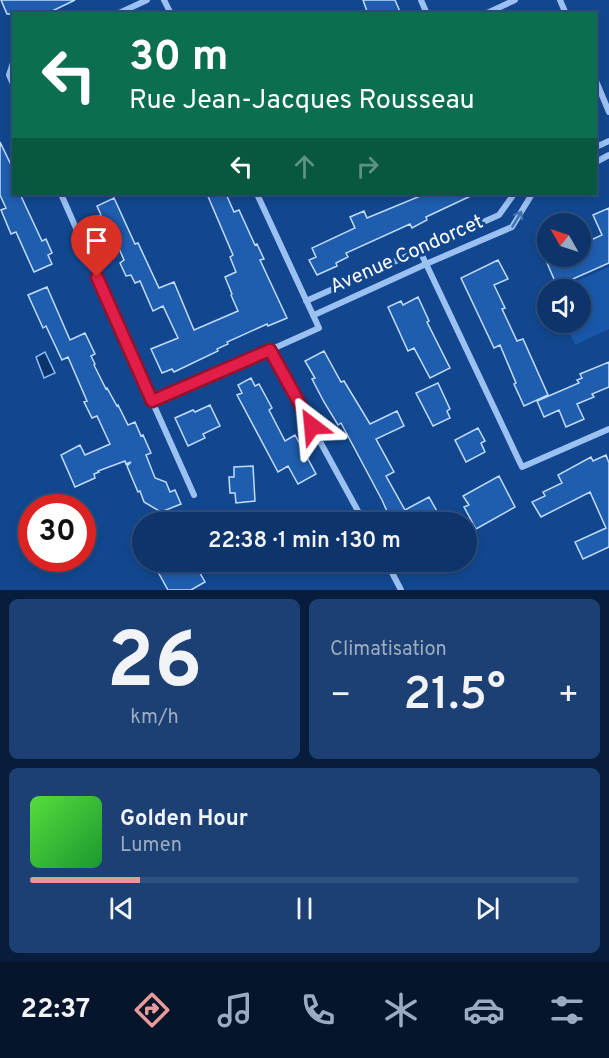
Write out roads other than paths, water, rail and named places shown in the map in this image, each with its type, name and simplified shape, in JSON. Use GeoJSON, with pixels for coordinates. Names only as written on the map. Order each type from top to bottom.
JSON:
{"type":"FeatureCollection","features":[{"type":"Feature","properties":{"kind":"street"},"geometry":{"type":"LineString","coordinates":[[121,12],[147,0]]}},
{"type":"Feature","properties":{"kind":"street"},"geometry":{"type":"LineString","coordinates":[[489,12],[515,0]]}},
{"type":"Feature","properties":{"kind":"street"},"geometry":{"type":"LineString","coordinates":[[12,66],[9,75],[12,82]]}},
{"type":"Feature","properties":{"kind":"street"},"geometry":{"type":"LineString","coordinates":[[597,83],[609,112]]}},
{"type":"Feature","properties":{"kind":"street"},"geometry":{"type":"LineString","coordinates":[[61,195],[194,495]]}},
{"type":"Feature","properties":{"kind":"street"},"geometry":{"type":"LineString","coordinates":[[152,401],[319,328],[257,195]]}},
{"type":"Feature","properties":{"kind":"street","name":"Avenue Condorcet"},"geometry":{"type":"LineString","coordinates":[[306,301],[499,215],[513,195]]}},
{"type":"Feature","properties":{"kind":"street","name":"Avenue Condorcet"},"geometry":{"type":"LineString","coordinates":[[314,315],[512,227],[531,195]]}},
{"type":"Feature","properties":{"kind":"street"},"geometry":{"type":"LineString","coordinates":[[420,251],[522,467],[609,429]]}},
{"type":"Feature","properties":{"kind":"street"},"geometry":{"type":"LineString","coordinates":[[270,350],[359,512]]}},
{"type":"Feature","properties":{"kind":"street"},"geometry":{"type":"LineString","coordinates":[[392,572],[401,590]]}}]}
